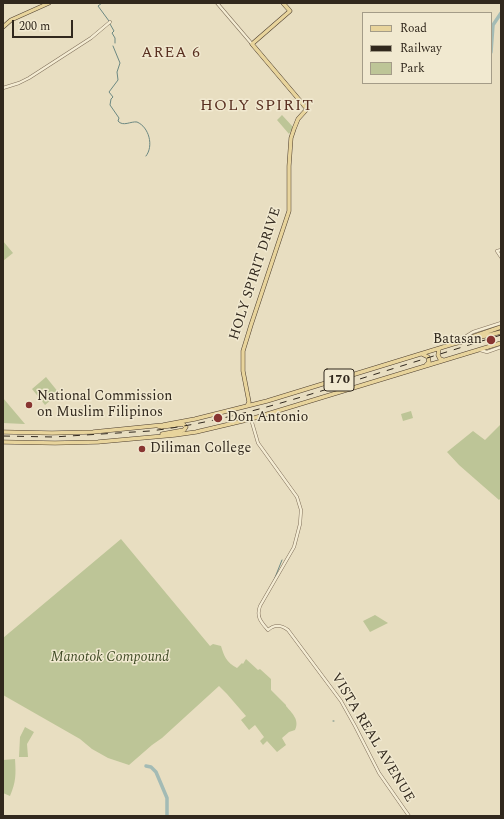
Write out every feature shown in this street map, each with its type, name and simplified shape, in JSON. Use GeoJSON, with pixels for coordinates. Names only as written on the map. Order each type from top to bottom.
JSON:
{"type":"FeatureCollection","features":[{"type":"Feature","properties":{"kind":"main road"},"geometry":{"type":"LineString","coordinates":[[3,27],[11,20],[49,3]]}},
{"type":"Feature","properties":{"kind":"main road"},"geometry":{"type":"LineString","coordinates":[[252,44],[290,12],[283,3]]}},
{"type":"Feature","properties":{"kind":"main road","name":"HOLY SPIRIT DRIVE"},"geometry":{"type":"LineString","coordinates":[[249,402],[243,371],[243,351],[289,211],[291,138],[298,120],[307,109],[252,44]]}},
{"type":"Feature","properties":{"kind":"main road"},"geometry":{"type":"LineString","coordinates":[[453,344],[501,327]]}},
{"type":"Feature","properties":{"kind":"main road","name":"170"},"geometry":{"type":"LineString","coordinates":[[3,432],[72,433],[115,430],[194,419],[252,405],[439,348],[501,332]]}},
{"type":"Feature","properties":{"kind":"main road","name":"170"},"geometry":{"type":"LineString","coordinates":[[3,442],[84,443],[149,438],[196,432],[251,419],[501,343]]}},
{"type":"Feature","properties":{"kind":"main road"},"geometry":{"type":"LineString","coordinates":[[439,348],[437,353],[438,357],[444,361]]}},
{"type":"Feature","properties":{"kind":"main road"},"geometry":{"type":"LineString","coordinates":[[420,354],[428,357],[429,362],[426,366]]}},
{"type":"Feature","properties":{"kind":"main road"},"geometry":{"type":"LineString","coordinates":[[247,406],[249,402],[252,405]]}},
{"type":"Feature","properties":{"kind":"main road"},"geometry":{"type":"LineString","coordinates":[[149,438],[184,430],[186,427],[183,424],[162,427],[155,425]]}},
{"type":"Feature","properties":{"kind":"street"},"geometry":{"type":"LineString","coordinates":[[217,3],[252,44]]}},
{"type":"Feature","properties":{"kind":"street"},"geometry":{"type":"LineString","coordinates":[[3,88],[29,78],[48,64],[85,42],[110,22]]}},
{"type":"Feature","properties":{"kind":"street"},"geometry":{"type":"LineString","coordinates":[[501,250],[497,251],[501,257]]}},
{"type":"Feature","properties":{"kind":"street","name":"170"},"geometry":{"type":"LineString","coordinates":[[453,344],[473,332],[501,323]]}},
{"type":"Feature","properties":{"kind":"street","name":"170"},"geometry":{"type":"LineString","coordinates":[[480,350],[487,352],[501,348]]}},
{"type":"Feature","properties":{"kind":"street","name":"VISTA REAL AVENUE"},"geometry":{"type":"LineString","coordinates":[[251,419],[258,443],[296,495],[300,507],[300,524],[294,547],[259,610],[259,619],[268,630],[271,627],[279,626],[288,630],[341,701],[380,776],[409,816]]}},
{"type":"Feature","properties":{"kind":"green space"},"geometry":{"type":"Polygon","coordinates":[[[282,115],[293,127],[289,134],[277,120],[282,115]]]}},
{"type":"Feature","properties":{"kind":"green space"},"geometry":{"type":"Polygon","coordinates":[[[3,241],[13,253],[3,261],[3,241]]]}},
{"type":"Feature","properties":{"kind":"green space"},"geometry":{"type":"Polygon","coordinates":[[[46,377],[59,393],[45,405],[32,389],[46,377]]]}},
{"type":"Feature","properties":{"kind":"green space"},"geometry":{"type":"Polygon","coordinates":[[[3,398],[25,424],[3,423],[3,398]]]}},
{"type":"Feature","properties":{"kind":"green space"},"geometry":{"type":"Polygon","coordinates":[[[411,411],[413,418],[403,421],[401,414],[411,411]]]}},
{"type":"Feature","properties":{"kind":"green space"},"geometry":{"type":"Polygon","coordinates":[[[501,424],[501,498],[499,500],[459,465],[447,452],[473,431],[485,440],[501,424]]]}},
{"type":"Feature","properties":{"kind":"green space","name":"Manotok Compound"},"geometry":{"type":"Polygon","coordinates":[[[121,539],[210,646],[213,644],[221,646],[226,658],[237,668],[242,663],[243,664],[246,659],[271,679],[271,690],[291,711],[297,723],[295,730],[289,732],[282,738],[286,745],[277,752],[267,741],[263,745],[260,741],[264,737],[255,725],[249,730],[241,720],[246,716],[219,686],[162,738],[129,765],[108,758],[92,749],[80,739],[3,695],[3,638],[121,539]]]}},
{"type":"Feature","properties":{"kind":"green space"},"geometry":{"type":"Polygon","coordinates":[[[375,615],[388,623],[370,632],[363,621],[375,615]]]}},
{"type":"Feature","properties":{"kind":"green space"},"geometry":{"type":"Polygon","coordinates":[[[25,727],[34,732],[27,744],[28,757],[19,757],[20,737],[25,727]]]}},
{"type":"Feature","properties":{"kind":"green space"},"geometry":{"type":"Polygon","coordinates":[[[15,759],[15,778],[10,796],[3,793],[3,760],[15,759]]]}},
{"type":"Feature","properties":{"kind":"waterway"},"geometry":{"type":"LineString","coordinates":[[102,3],[98,6],[109,21]]}},
{"type":"Feature","properties":{"kind":"waterway"},"geometry":{"type":"LineString","coordinates":[[492,38],[493,25],[501,13]]}},
{"type":"Feature","properties":{"kind":"waterway"},"geometry":{"type":"LineString","coordinates":[[110,24],[114,31],[112,33],[115,38],[115,43]]}},
{"type":"Feature","properties":{"kind":"waterway"},"geometry":{"type":"LineString","coordinates":[[113,46],[120,63],[117,72],[118,80],[109,92],[113,97],[110,105],[119,118],[118,121],[120,123],[125,124],[137,122],[145,128],[150,142],[150,147],[146,156]]}},
{"type":"Feature","properties":{"kind":"waterway"},"geometry":{"type":"LineString","coordinates":[[274,580],[282,560]]}},
{"type":"Feature","properties":{"kind":"waterway"},"geometry":{"type":"LineString","coordinates":[[146,766],[151,767],[156,772],[167,798],[167,816]]}},
{"type":"Feature","properties":{"kind":"railway"},"geometry":{"type":"LineString","coordinates":[[3,436],[53,437],[150,431],[225,418],[299,398],[501,335]]}},
{"type":"Feature","properties":{"kind":"place","name":"Batasan"},"geometry":{"type":"Point","coordinates":[491,340]}},
{"type":"Feature","properties":{"kind":"place","name":"National Commission on Muslim Filipinos"},"geometry":{"type":"Point","coordinates":[29,405]}},
{"type":"Feature","properties":{"kind":"place","name":"Don Antonio"},"geometry":{"type":"Point","coordinates":[218,418]}},
{"type":"Feature","properties":{"kind":"place","name":"Diliman College"},"geometry":{"type":"Point","coordinates":[142,449]}},
{"type":"Feature","properties":{"kind":"district","name":"AREA 6"},"geometry":{"type":"Point","coordinates":[171,54]}},
{"type":"Feature","properties":{"kind":"district","name":"HOLY SPIRIT"},"geometry":{"type":"Point","coordinates":[257,107]}}]}
